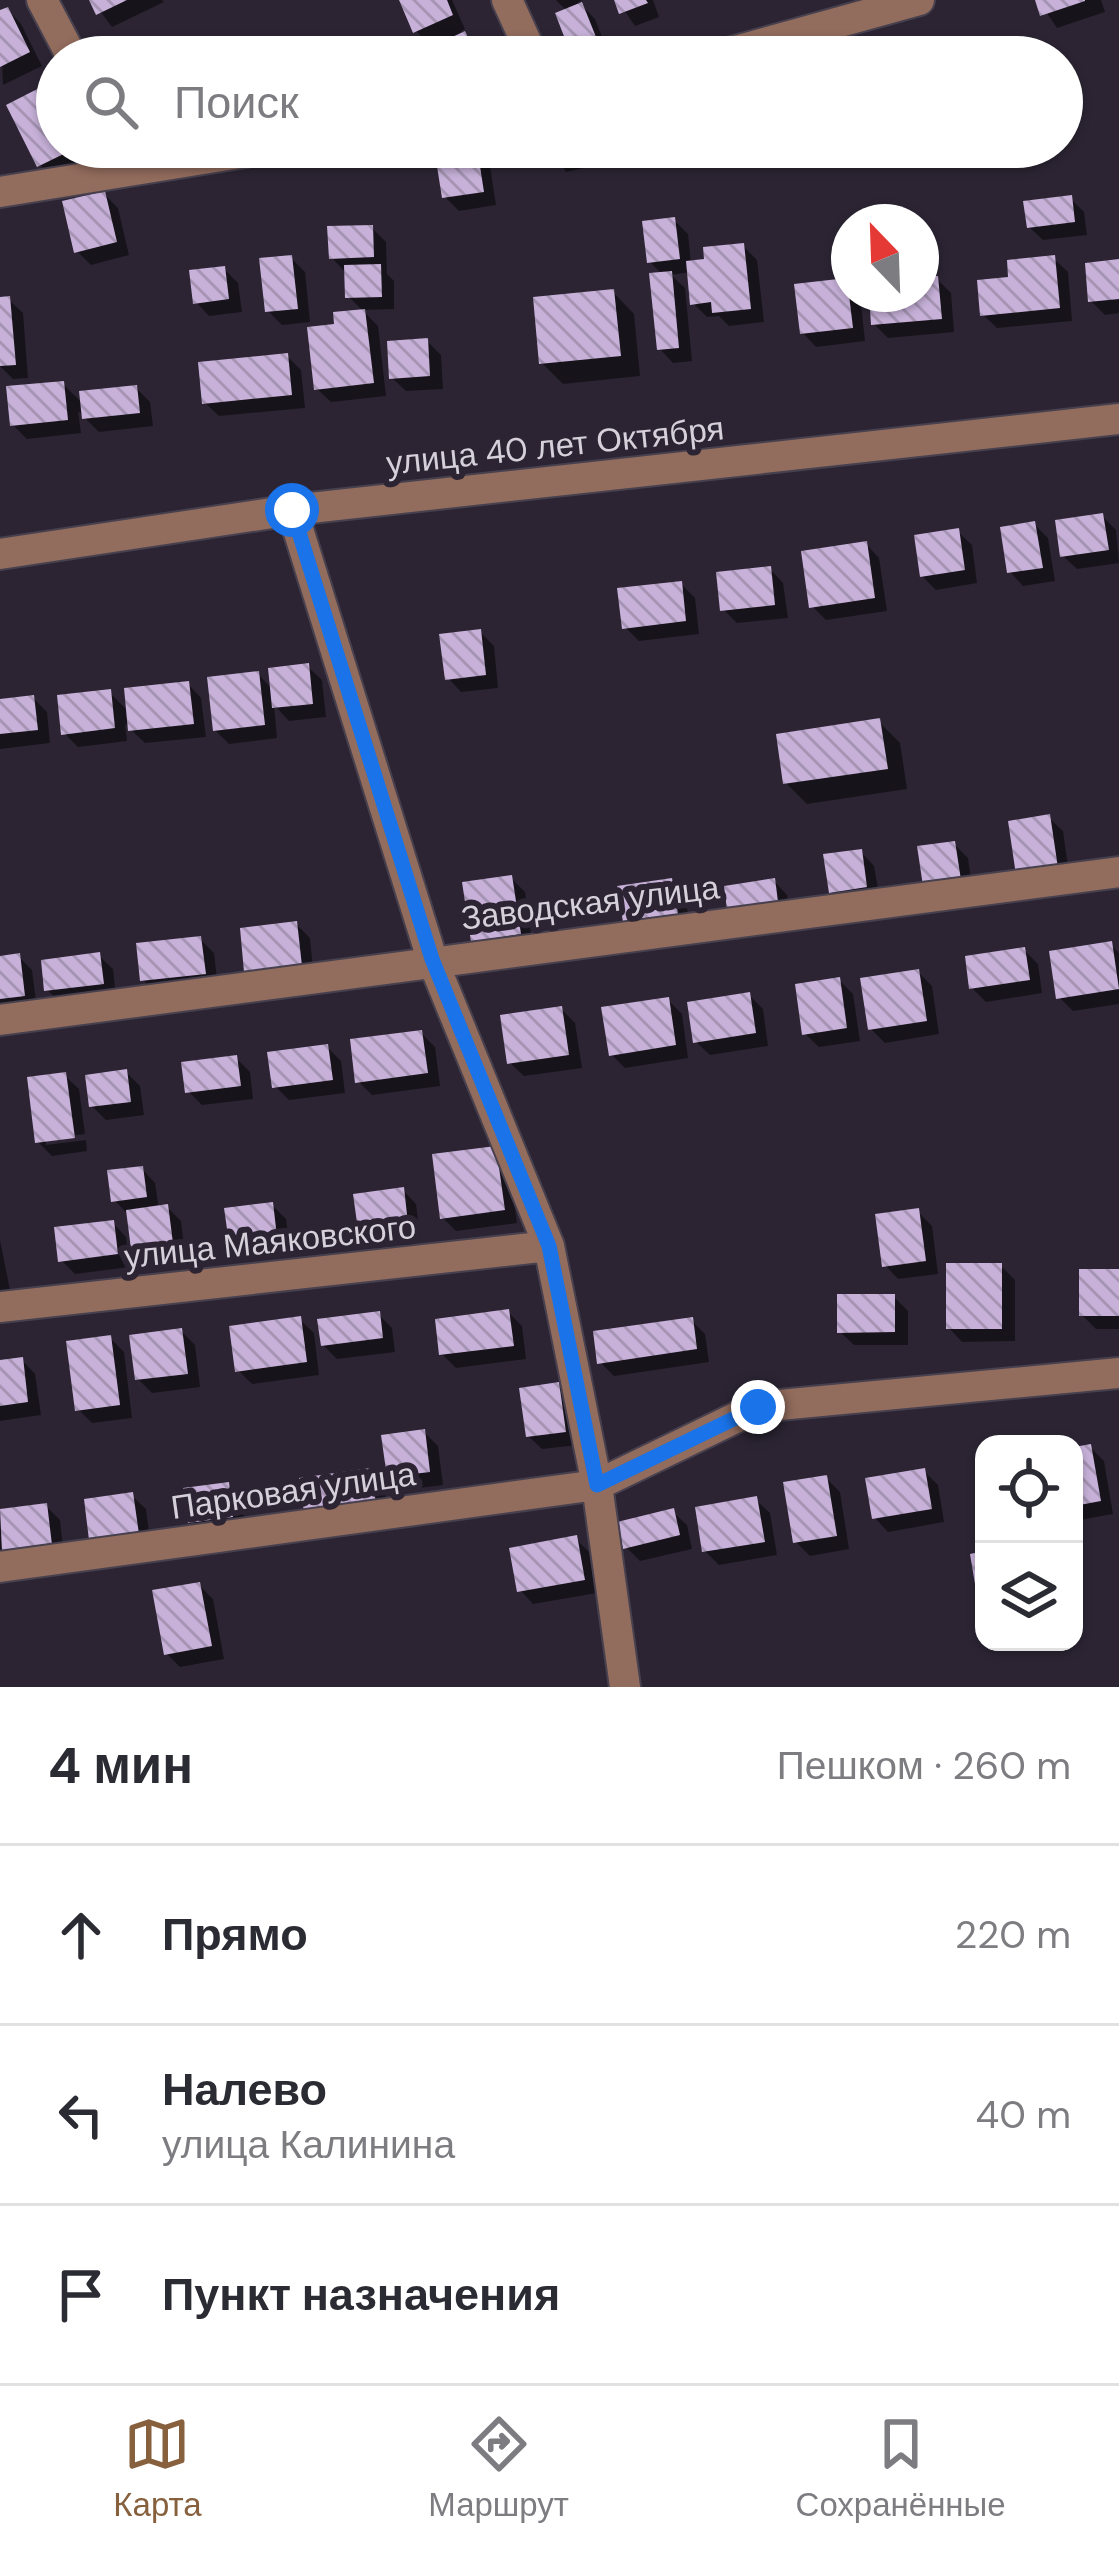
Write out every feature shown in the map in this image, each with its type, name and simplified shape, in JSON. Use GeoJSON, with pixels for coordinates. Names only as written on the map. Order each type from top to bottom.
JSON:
{"type":"FeatureCollection","features":[{"type":"Feature","properties":{"kind":"street"},"geometry":{"type":"LineString","coordinates":[[43,0],[61,36]]}},
{"type":"Feature","properties":{"kind":"street"},"geometry":{"type":"LineString","coordinates":[[507,0],[523,36]]}},
{"type":"Feature","properties":{"kind":"street"},"geometry":{"type":"LineString","coordinates":[[790,36],[919,0]]}},
{"type":"Feature","properties":{"kind":"street"},"geometry":{"type":"LineString","coordinates":[[0,192],[92,168]]}},
{"type":"Feature","properties":{"kind":"street","name":"улица 40 лет Октября"},"geometry":{"type":"LineString","coordinates":[[0,554],[292,510],[1119,419]]}},
{"type":"Feature","properties":{"kind":"street"},"geometry":{"type":"LineString","coordinates":[[292,510],[432,959],[549,1246],[597,1485],[625,1687]]}},
{"type":"Feature","properties":{"kind":"street","name":"Заводская улица"},"geometry":{"type":"LineString","coordinates":[[0,1020],[432,959],[1119,872]]}},
{"type":"Feature","properties":{"kind":"street","name":"улица Маяковского"},"geometry":{"type":"LineString","coordinates":[[0,1307],[549,1246]]}},
{"type":"Feature","properties":{"kind":"street","name":"Парковая улица"},"geometry":{"type":"LineString","coordinates":[[0,1567],[597,1485],[758,1407],[1119,1372]]}},
{"type":"Feature","properties":{"kind":"building"},"geometry":{"type":"Polygon","coordinates":[[[89,0],[127,0],[96,15],[89,0]]]}},
{"type":"Feature","properties":{"kind":"building"},"geometry":{"type":"Polygon","coordinates":[[[399,0],[447,0],[453,15],[413,33],[399,0]]]}},
{"type":"Feature","properties":{"kind":"building"},"geometry":{"type":"Polygon","coordinates":[[[614,0],[646,0],[648,3],[619,14],[614,0]]]}},
{"type":"Feature","properties":{"kind":"building"},"geometry":{"type":"Polygon","coordinates":[[[1035,0],[1085,0],[1085,1],[1040,16],[1035,0]]]}},
{"type":"Feature","properties":{"kind":"building"},"geometry":{"type":"Polygon","coordinates":[[[582,2],[596,36],[564,36],[555,13],[582,2]]]}},
{"type":"Feature","properties":{"kind":"building"},"geometry":{"type":"Polygon","coordinates":[[[8,7],[30,52],[0,67],[0,10],[8,7]]]}},
{"type":"Feature","properties":{"kind":"building"},"geometry":{"type":"Polygon","coordinates":[[[36,90],[36,165],[6,105],[36,90]]]}},
{"type":"Feature","properties":{"kind":"building"},"geometry":{"type":"Polygon","coordinates":[[[437,168],[480,168],[484,192],[442,198],[437,168]]]}},
{"type":"Feature","properties":{"kind":"building"},"geometry":{"type":"Polygon","coordinates":[[[105,191],[117,242],[74,253],[62,201],[105,191]]]}},
{"type":"Feature","properties":{"kind":"building"},"geometry":{"type":"Polygon","coordinates":[[[1072,195],[1075,222],[1027,228],[1023,201],[1072,195]]]}},
{"type":"Feature","properties":{"kind":"building"},"geometry":{"type":"Polygon","coordinates":[[[675,217],[680,259],[647,263],[642,221],[675,217]]]}},
{"type":"Feature","properties":{"kind":"building"},"geometry":{"type":"Polygon","coordinates":[[[373,225],[374,257],[329,259],[327,226],[373,225]]]}},
{"type":"Feature","properties":{"kind":"building"},"geometry":{"type":"Polygon","coordinates":[[[744,243],[751,309],[712,313],[711,302],[690,305],[686,261],[704,259],[703,247],[744,243]]]}},
{"type":"Feature","properties":{"kind":"building"},"geometry":{"type":"Polygon","coordinates":[[[292,255],[298,309],[265,312],[259,258],[292,255]]]}},
{"type":"Feature","properties":{"kind":"building"},"geometry":{"type":"Polygon","coordinates":[[[1055,255],[1060,308],[980,316],[977,280],[1008,277],[1007,260],[1055,255]]]}},
{"type":"Feature","properties":{"kind":"building"},"geometry":{"type":"Polygon","coordinates":[[[1119,259],[1119,299],[1088,302],[1085,263],[1119,259]]]}},
{"type":"Feature","properties":{"kind":"building"},"geometry":{"type":"Polygon","coordinates":[[[381,264],[382,297],[345,298],[344,265],[381,264]]]}},
{"type":"Feature","properties":{"kind":"building"},"geometry":{"type":"Polygon","coordinates":[[[225,266],[229,299],[193,304],[189,270],[225,266]]]}},
{"type":"Feature","properties":{"kind":"building"},"geometry":{"type":"Polygon","coordinates":[[[672,271],[679,348],[657,350],[649,273],[672,271]]]}},
{"type":"Feature","properties":{"kind":"building"},"geometry":{"type":"Polygon","coordinates":[[[831,280],[831,312],[851,312],[853,328],[800,334],[794,284],[831,280]]]}},
{"type":"Feature","properties":{"kind":"building"},"geometry":{"type":"Polygon","coordinates":[[[939,287],[942,319],[871,325],[870,312],[939,312],[939,287]]]}},
{"type":"Feature","properties":{"kind":"building"},"geometry":{"type":"Polygon","coordinates":[[[614,289],[621,356],[539,364],[533,297],[614,289]]]}},
{"type":"Feature","properties":{"kind":"building"},"geometry":{"type":"Polygon","coordinates":[[[10,296],[16,365],[0,366],[0,297],[10,296]]]}},
{"type":"Feature","properties":{"kind":"building"},"geometry":{"type":"Polygon","coordinates":[[[365,309],[374,383],[314,390],[307,327],[334,324],[333,312],[365,309]]]}},
{"type":"Feature","properties":{"kind":"building"},"geometry":{"type":"Polygon","coordinates":[[[428,338],[430,376],[389,379],[387,341],[428,338]]]}},
{"type":"Feature","properties":{"kind":"building"},"geometry":{"type":"Polygon","coordinates":[[[288,353],[292,395],[202,404],[198,362],[288,353]]]}},
{"type":"Feature","properties":{"kind":"building"},"geometry":{"type":"Polygon","coordinates":[[[64,381],[68,420],[10,426],[6,386],[64,381]]]}},
{"type":"Feature","properties":{"kind":"building"},"geometry":{"type":"Polygon","coordinates":[[[137,385],[140,413],[82,419],[79,391],[137,385]]]}},
{"type":"Feature","properties":{"kind":"building"},"geometry":{"type":"Polygon","coordinates":[[[1103,513],[1109,550],[1060,557],[1055,520],[1103,513]]]}},
{"type":"Feature","properties":{"kind":"building"},"geometry":{"type":"Polygon","coordinates":[[[1035,521],[1043,568],[1007,573],[1000,527],[1035,521]]]}},
{"type":"Feature","properties":{"kind":"building"},"geometry":{"type":"Polygon","coordinates":[[[959,528],[965,570],[920,577],[914,535],[959,528]]]}},
{"type":"Feature","properties":{"kind":"building"},"geometry":{"type":"Polygon","coordinates":[[[867,541],[875,598],[809,608],[801,551],[867,541]]]}},
{"type":"Feature","properties":{"kind":"building"},"geometry":{"type":"Polygon","coordinates":[[[771,566],[775,605],[720,611],[716,572],[771,566]]]}},
{"type":"Feature","properties":{"kind":"building"},"geometry":{"type":"Polygon","coordinates":[[[682,581],[686,621],[622,629],[617,588],[682,581]]]}},
{"type":"Feature","properties":{"kind":"building"},"geometry":{"type":"Polygon","coordinates":[[[481,629],[486,675],[445,680],[439,634],[481,629]]]}},
{"type":"Feature","properties":{"kind":"building"},"geometry":{"type":"Polygon","coordinates":[[[309,663],[313,704],[272,708],[268,668],[309,663]]]}},
{"type":"Feature","properties":{"kind":"building"},"geometry":{"type":"Polygon","coordinates":[[[259,671],[265,725],[213,731],[207,677],[259,671]]]}},
{"type":"Feature","properties":{"kind":"building"},"geometry":{"type":"Polygon","coordinates":[[[189,681],[194,724],[128,731],[124,688],[189,681]]]}},
{"type":"Feature","properties":{"kind":"building"},"geometry":{"type":"Polygon","coordinates":[[[111,689],[115,728],[61,735],[57,695],[111,689]]]}},
{"type":"Feature","properties":{"kind":"building"},"geometry":{"type":"Polygon","coordinates":[[[34,695],[38,730],[0,734],[0,699],[34,695]]]}},
{"type":"Feature","properties":{"kind":"building"},"geometry":{"type":"Polygon","coordinates":[[[880,718],[888,769],[783,784],[776,734],[880,718]]]}},
{"type":"Feature","properties":{"kind":"building"},"geometry":{"type":"Polygon","coordinates":[[[1050,814],[1058,868],[1016,875],[1008,821],[1050,814]]]}},
{"type":"Feature","properties":{"kind":"building"},"geometry":{"type":"Polygon","coordinates":[[[955,841],[961,880],[923,886],[917,846],[955,841]]]}},
{"type":"Feature","properties":{"kind":"building"},"geometry":{"type":"Polygon","coordinates":[[[862,849],[867,887],[829,893],[823,854],[862,849]]]}},
{"type":"Feature","properties":{"kind":"building"},"geometry":{"type":"Polygon","coordinates":[[[512,875],[521,934],[471,942],[462,882],[512,875]]]}},
{"type":"Feature","properties":{"kind":"building"},"geometry":{"type":"Polygon","coordinates":[[[672,878],[678,914],[623,922],[617,886],[672,878]]]}},
{"type":"Feature","properties":{"kind":"building"},"geometry":{"type":"Polygon","coordinates":[[[775,878],[778,902],[727,910],[724,886],[775,878]]]}},
{"type":"Feature","properties":{"kind":"building"},"geometry":{"type":"Polygon","coordinates":[[[297,921],[302,966],[244,972],[240,928],[297,921]]]}},
{"type":"Feature","properties":{"kind":"building"},"geometry":{"type":"Polygon","coordinates":[[[201,936],[206,974],[140,981],[136,943],[201,936]]]}},
{"type":"Feature","properties":{"kind":"building"},"geometry":{"type":"Polygon","coordinates":[[[1112,941],[1119,989],[1056,999],[1049,951],[1112,941]]]}},
{"type":"Feature","properties":{"kind":"building"},"geometry":{"type":"Polygon","coordinates":[[[1025,947],[1030,980],[969,989],[965,956],[1025,947]]]}},
{"type":"Feature","properties":{"kind":"building"},"geometry":{"type":"Polygon","coordinates":[[[100,952],[104,984],[44,991],[41,960],[100,952]]]}},
{"type":"Feature","properties":{"kind":"building"},"geometry":{"type":"Polygon","coordinates":[[[20,953],[25,996],[0,999],[0,956],[20,953]]]}},
{"type":"Feature","properties":{"kind":"building"},"geometry":{"type":"Polygon","coordinates":[[[919,969],[927,1021],[868,1030],[860,978],[919,969]]]}},
{"type":"Feature","properties":{"kind":"building"},"geometry":{"type":"Polygon","coordinates":[[[840,977],[847,1028],[802,1035],[795,984],[840,977]]]}},
{"type":"Feature","properties":{"kind":"building"},"geometry":{"type":"Polygon","coordinates":[[[750,992],[756,1033],[693,1043],[687,1002],[750,992]]]}},
{"type":"Feature","properties":{"kind":"building"},"geometry":{"type":"Polygon","coordinates":[[[669,997],[676,1045],[609,1056],[601,1007],[669,997]]]}},
{"type":"Feature","properties":{"kind":"building"},"geometry":{"type":"Polygon","coordinates":[[[562,1006],[569,1055],[507,1064],[500,1015],[562,1006]]]}},
{"type":"Feature","properties":{"kind":"building"},"geometry":{"type":"Polygon","coordinates":[[[422,1030],[428,1073],[355,1083],[350,1039],[422,1030]]]}},
{"type":"Feature","properties":{"kind":"building"},"geometry":{"type":"Polygon","coordinates":[[[328,1044],[333,1080],[272,1088],[267,1052],[328,1044]]]}},
{"type":"Feature","properties":{"kind":"building"},"geometry":{"type":"Polygon","coordinates":[[[237,1055],[241,1086],[185,1093],[181,1062],[237,1055]]]}},
{"type":"Feature","properties":{"kind":"building"},"geometry":{"type":"Polygon","coordinates":[[[127,1069],[131,1102],[89,1107],[85,1075],[127,1069]]]}},
{"type":"Feature","properties":{"kind":"building"},"geometry":{"type":"Polygon","coordinates":[[[66,1072],[75,1138],[35,1143],[27,1077],[66,1072]]]}},
{"type":"Feature","properties":{"kind":"building"},"geometry":{"type":"Polygon","coordinates":[[[496,1146],[505,1210],[440,1219],[432,1154],[496,1146]]]}},
{"type":"Feature","properties":{"kind":"building"},"geometry":{"type":"Polygon","coordinates":[[[143,1166],[147,1197],[111,1202],[107,1170],[143,1166]]]}},
{"type":"Feature","properties":{"kind":"building"},"geometry":{"type":"Polygon","coordinates":[[[404,1187],[408,1224],[358,1230],[353,1194],[404,1187]]]}},
{"type":"Feature","properties":{"kind":"building"},"geometry":{"type":"Polygon","coordinates":[[[273,1202],[277,1237],[229,1243],[224,1208],[273,1202]]]}},
{"type":"Feature","properties":{"kind":"building"},"geometry":{"type":"Polygon","coordinates":[[[168,1204],[174,1251],[132,1257],[126,1210],[168,1204]]]}},
{"type":"Feature","properties":{"kind":"building"},"geometry":{"type":"Polygon","coordinates":[[[919,1208],[926,1261],[882,1267],[875,1214],[919,1208]]]}},
{"type":"Feature","properties":{"kind":"building"},"geometry":{"type":"Polygon","coordinates":[[[114,1220],[118,1254],[58,1262],[54,1227],[114,1220]]]}},
{"type":"Feature","properties":{"kind":"building"},"geometry":{"type":"Polygon","coordinates":[[[946,1263],[1002,1263],[1002,1329],[946,1329],[946,1263]]]}},
{"type":"Feature","properties":{"kind":"building"},"geometry":{"type":"Polygon","coordinates":[[[1079,1269],[1119,1269],[1119,1316],[1079,1316],[1079,1269]]]}},
{"type":"Feature","properties":{"kind":"building"},"geometry":{"type":"Polygon","coordinates":[[[837,1294],[895,1294],[895,1332],[837,1333],[837,1294]]]}},
{"type":"Feature","properties":{"kind":"building"},"geometry":{"type":"Polygon","coordinates":[[[509,1309],[514,1346],[439,1355],[435,1319],[509,1309]]]}},
{"type":"Feature","properties":{"kind":"building"},"geometry":{"type":"Polygon","coordinates":[[[380,1311],[383,1338],[321,1346],[317,1319],[380,1311]]]}},
{"type":"Feature","properties":{"kind":"building"},"geometry":{"type":"Polygon","coordinates":[[[301,1316],[307,1362],[235,1372],[229,1326],[301,1316]]]}},
{"type":"Feature","properties":{"kind":"building"},"geometry":{"type":"Polygon","coordinates":[[[693,1317],[697,1349],[597,1364],[593,1331],[693,1317]]]}},
{"type":"Feature","properties":{"kind":"building"},"geometry":{"type":"Polygon","coordinates":[[[182,1328],[188,1374],[135,1380],[129,1335],[182,1328]]]}},
{"type":"Feature","properties":{"kind":"building"},"geometry":{"type":"Polygon","coordinates":[[[111,1335],[120,1405],[75,1411],[66,1341],[111,1335]]]}},
{"type":"Feature","properties":{"kind":"building"},"geometry":{"type":"Polygon","coordinates":[[[23,1357],[28,1402],[0,1406],[0,1360],[23,1357]]]}},
{"type":"Feature","properties":{"kind":"building"},"geometry":{"type":"Polygon","coordinates":[[[559,1382],[566,1432],[526,1437],[519,1388],[559,1382]]]}},
{"type":"Feature","properties":{"kind":"building"},"geometry":{"type":"Polygon","coordinates":[[[425,1429],[430,1472],[387,1477],[381,1435],[425,1429]]]}},
{"type":"Feature","properties":{"kind":"building"},"geometry":{"type":"Polygon","coordinates":[[[1091,1444],[1101,1501],[1083,1504],[1083,1445],[1091,1444]]]}},
{"type":"Feature","properties":{"kind":"building"},"geometry":{"type":"Polygon","coordinates":[[[371,1468],[376,1504],[304,1513],[299,1478],[371,1468]]]}},
{"type":"Feature","properties":{"kind":"building"},"geometry":{"type":"Polygon","coordinates":[[[925,1468],[932,1509],[872,1519],[865,1478],[925,1468]]]}},
{"type":"Feature","properties":{"kind":"building"},"geometry":{"type":"Polygon","coordinates":[[[827,1475],[837,1536],[793,1543],[783,1482],[827,1475]]]}},
{"type":"Feature","properties":{"kind":"building"},"geometry":{"type":"Polygon","coordinates":[[[229,1482],[233,1517],[188,1523],[183,1488],[229,1482]]]}},
{"type":"Feature","properties":{"kind":"building"},"geometry":{"type":"Polygon","coordinates":[[[133,1492],[139,1534],[89,1540],[84,1499],[133,1492]]]}},
{"type":"Feature","properties":{"kind":"building"},"geometry":{"type":"Polygon","coordinates":[[[757,1496],[765,1542],[702,1552],[695,1507],[757,1496]]]}},
{"type":"Feature","properties":{"kind":"building"},"geometry":{"type":"Polygon","coordinates":[[[47,1503],[52,1545],[2,1552],[0,1509],[47,1503]]]}},
{"type":"Feature","properties":{"kind":"building"},"geometry":{"type":"Polygon","coordinates":[[[674,1508],[680,1535],[623,1549],[617,1522],[674,1508]]]}},
{"type":"Feature","properties":{"kind":"building"},"geometry":{"type":"Polygon","coordinates":[[[577,1535],[585,1580],[517,1592],[509,1548],[577,1535]]]}},
{"type":"Feature","properties":{"kind":"building"},"geometry":{"type":"Polygon","coordinates":[[[200,1582],[212,1646],[164,1655],[152,1590],[200,1582]]]}},
{"type":"Feature","properties":{"kind":"route"},"geometry":{"type":"LineString","coordinates":[[292,510],[432,959],[549,1246],[597,1485],[758,1407]]}}]}
